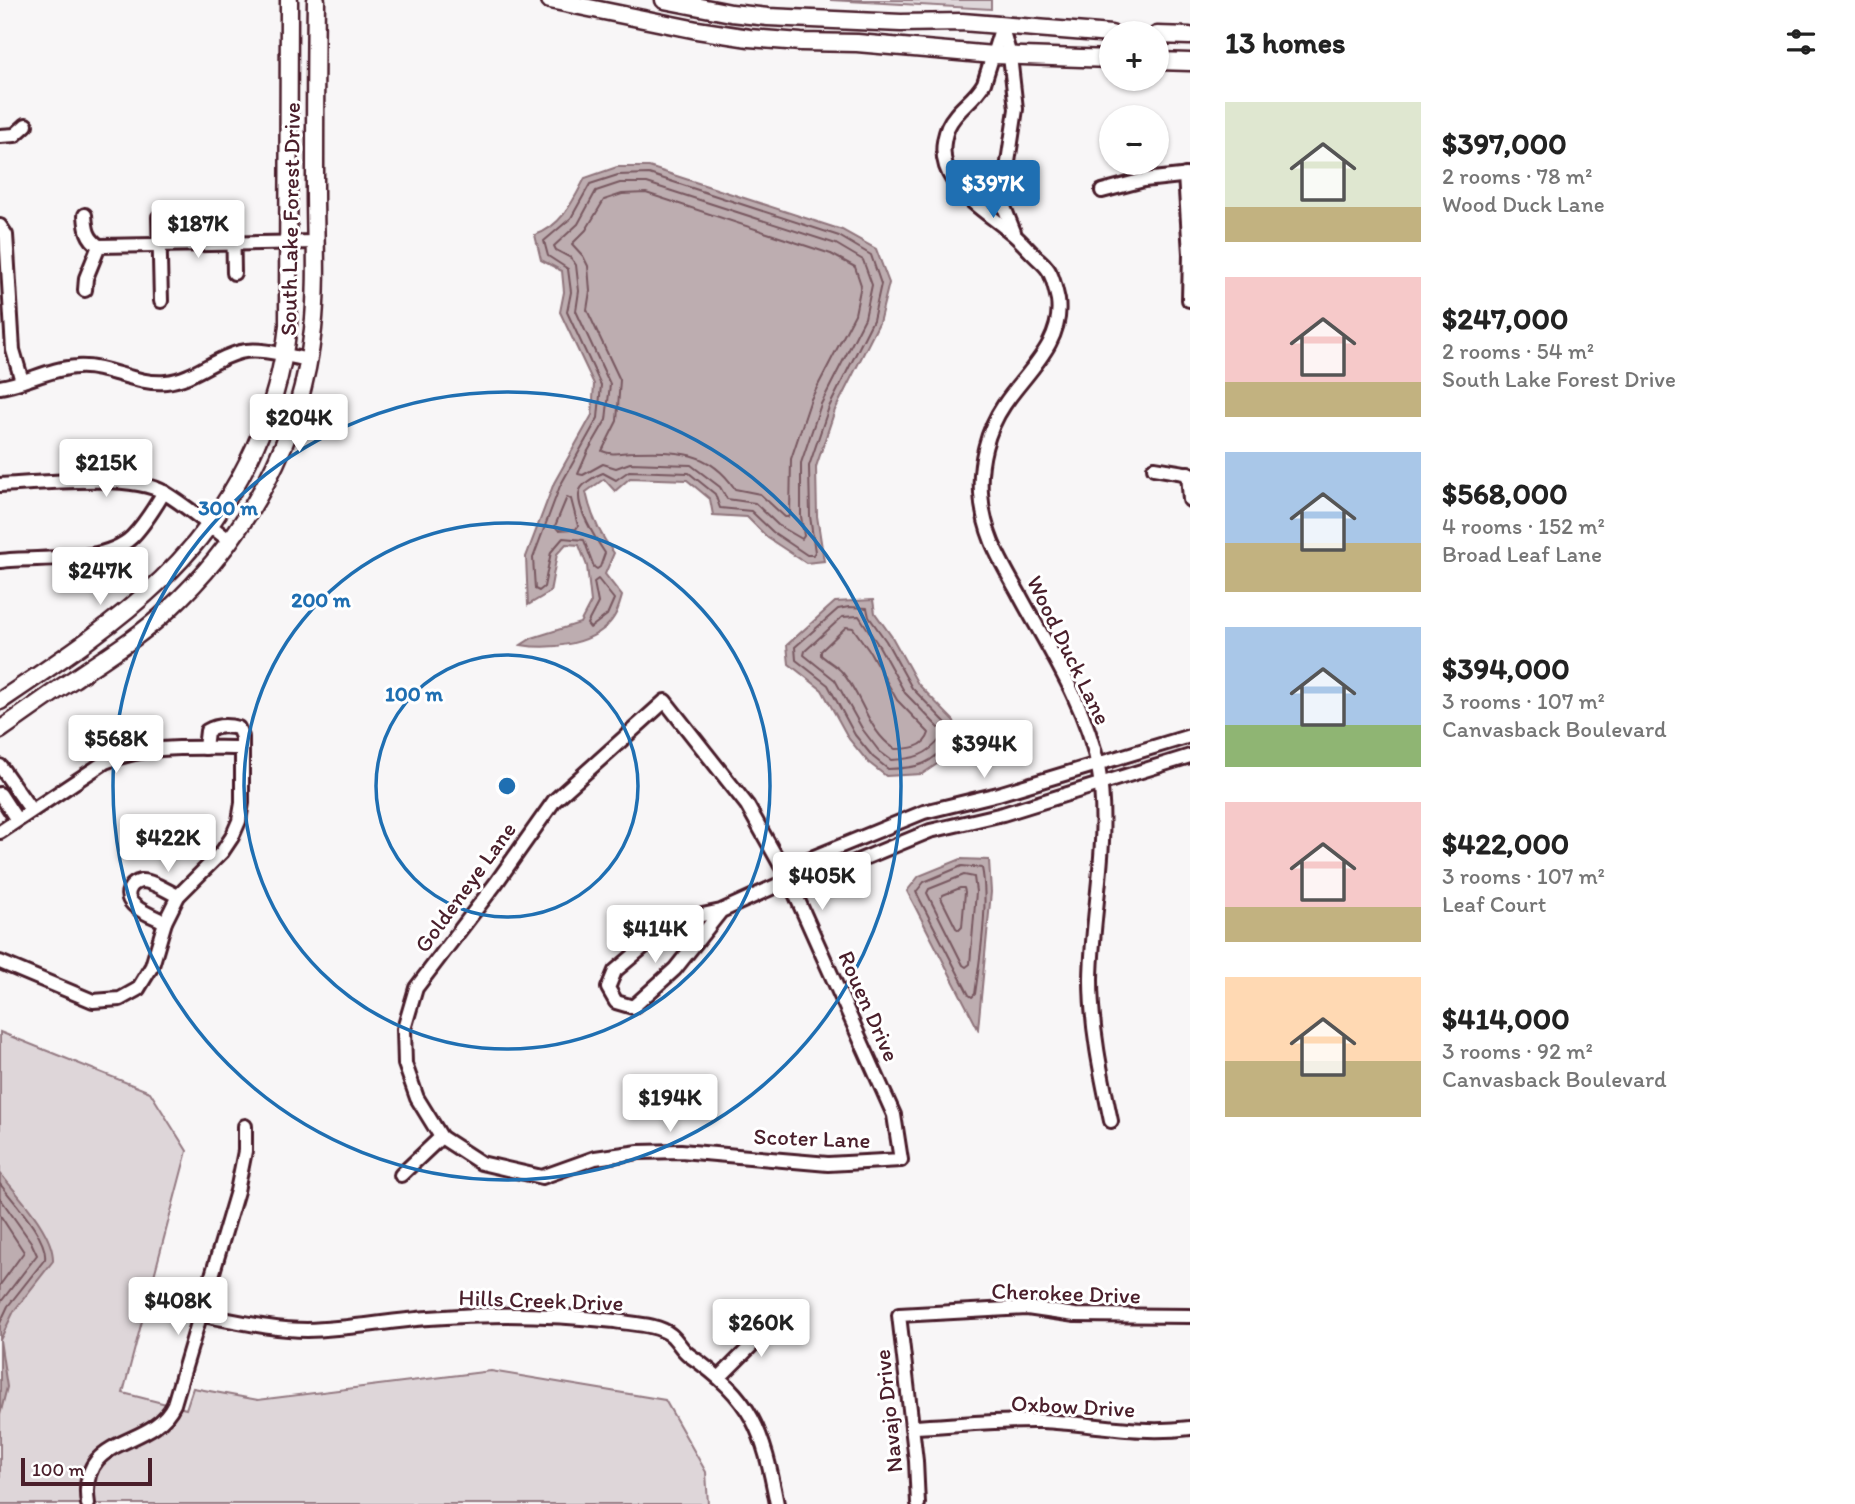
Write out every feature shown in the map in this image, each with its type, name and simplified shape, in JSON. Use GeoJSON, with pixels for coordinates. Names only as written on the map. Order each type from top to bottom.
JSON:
{"type":"FeatureCollection","features":[{"type":"Feature","properties":{"kind":"main road","name":"South Lake Forest Drive"},"geometry":{"type":"LineString","coordinates":[[0,701],[142,597],[181,560],[227,501],[253,452],[268,414],[284,356],[288,325],[289,0]]}},
{"type":"Feature","properties":{"kind":"main road","name":"South Lake Forest Drive"},"geometry":{"type":"LineString","coordinates":[[0,730],[156,621],[198,581],[230,541],[259,497],[276,463],[292,423],[308,360],[314,307],[316,0]]}},
{"type":"Feature","properties":{"kind":"main road"},"geometry":{"type":"LineString","coordinates":[[551,0],[615,6],[749,38],[857,43],[1002,56],[1099,59]]}},
{"type":"Feature","properties":{"kind":"main road"},"geometry":{"type":"LineString","coordinates":[[664,0],[768,17],[901,23],[962,22],[1099,33]]}},
{"type":"Feature","properties":{"kind":"main road"},"geometry":{"type":"LineString","coordinates":[[1169,35],[1190,36]]}},
{"type":"Feature","properties":{"kind":"main road"},"geometry":{"type":"LineString","coordinates":[[1169,61],[1190,62]]}},
{"type":"Feature","properties":{"kind":"street","name":"Wood Duck Lane"},"geometry":{"type":"LineString","coordinates":[[1002,26],[1002,56],[1016,109],[1003,191],[1003,209],[1015,236]]}},
{"type":"Feature","properties":{"kind":"street","name":"Wood Duck Lane"},"geometry":{"type":"LineString","coordinates":[[1002,56],[980,91],[955,115],[945,136],[945,160],[954,182],[970,201],[1015,236],[1049,271],[1058,303],[1057,320],[1047,349],[1003,406],[991,429],[981,471],[981,493],[990,542],[1068,685],[1097,764],[1104,825],[1091,980],[1094,1031],[1111,1121]]}},
{"type":"Feature","properties":{"kind":"street"},"geometry":{"type":"LineString","coordinates":[[0,136],[15,135],[26,125]]}},
{"type":"Feature","properties":{"kind":"street"},"geometry":{"type":"LineString","coordinates":[[1102,191],[1144,180],[1188,175],[1189,300]]}},
{"type":"Feature","properties":{"kind":"street"},"geometry":{"type":"LineString","coordinates":[[970,201],[987,204],[1003,191]]}},
{"type":"Feature","properties":{"kind":"street"},"geometry":{"type":"LineString","coordinates":[[233,214],[234,273]]}},
{"type":"Feature","properties":{"kind":"street"},"geometry":{"type":"LineString","coordinates":[[85,215],[86,231],[99,246],[316,242]]}},
{"type":"Feature","properties":{"kind":"street"},"geometry":{"type":"LineString","coordinates":[[159,217],[161,301]]}},
{"type":"Feature","properties":{"kind":"street"},"geometry":{"type":"LineString","coordinates":[[3,231],[5,305],[22,382]]}},
{"type":"Feature","properties":{"kind":"street"},"geometry":{"type":"LineString","coordinates":[[85,290],[86,278],[99,246]]}},
{"type":"Feature","properties":{"kind":"street"},"geometry":{"type":"LineString","coordinates":[[0,387],[76,366],[103,369],[144,381],[165,382],[184,379],[242,352],[253,351],[308,360]]}},
{"type":"Feature","properties":{"kind":"street"},"geometry":{"type":"LineString","coordinates":[[1154,468],[1189,473],[1190,500]]}},
{"type":"Feature","properties":{"kind":"street"},"geometry":{"type":"LineString","coordinates":[[0,485],[134,482],[164,492],[230,541]]}},
{"type":"Feature","properties":{"kind":"street"},"geometry":{"type":"LineString","coordinates":[[0,561],[77,556],[110,550],[133,537],[164,492]]}},
{"type":"Feature","properties":{"kind":"street","name":"Rouen Drive"},"geometry":{"type":"LineString","coordinates":[[665,701],[747,805],[789,880],[894,1115],[901,1160]]}},
{"type":"Feature","properties":{"kind":"street","name":"Goldeneye Lane"},"geometry":{"type":"LineString","coordinates":[[441,1137],[417,1098],[405,1064],[404,1029],[416,988],[554,801],[665,701]]}},
{"type":"Feature","properties":{"kind":"street"},"geometry":{"type":"LineString","coordinates":[[0,962],[93,1001],[107,1002],[125,997],[138,989],[147,978],[165,922],[178,896],[222,852],[239,821],[242,803],[242,737],[238,728],[230,726],[207,731],[205,748]]}},
{"type":"Feature","properties":{"kind":"street"},"geometry":{"type":"LineString","coordinates":[[789,880],[809,859],[924,812],[998,794],[1190,736]]}},
{"type":"Feature","properties":{"kind":"street"},"geometry":{"type":"LineString","coordinates":[[0,832],[105,762],[125,754],[149,749],[242,748]]}},
{"type":"Feature","properties":{"kind":"street"},"geometry":{"type":"LineString","coordinates":[[721,911],[675,969],[633,1007],[616,1002],[608,988],[615,971],[674,921],[721,911],[789,880],[821,876],[930,831],[1003,814],[1190,756]]}},
{"type":"Feature","properties":{"kind":"street"},"geometry":{"type":"LineString","coordinates":[[0,766],[31,810]]}},
{"type":"Feature","properties":{"kind":"street"},"geometry":{"type":"LineString","coordinates":[[0,794],[17,820]]}},
{"type":"Feature","properties":{"kind":"street"},"geometry":{"type":"LineString","coordinates":[[165,922],[134,906],[129,898],[130,889],[136,883],[145,882],[178,896]]}},
{"type":"Feature","properties":{"kind":"street"},"geometry":{"type":"LineString","coordinates":[[88,1504],[87,1490],[92,1471],[103,1453],[150,1430],[171,1411],[202,1315],[237,1191],[245,1151],[245,1126]]}},
{"type":"Feature","properties":{"kind":"street"},"geometry":{"type":"LineString","coordinates":[[401,1175],[441,1137]]}},
{"type":"Feature","properties":{"kind":"street","name":"Scoter Lane"},"geometry":{"type":"LineString","coordinates":[[441,1137],[481,1163],[542,1177],[595,1158],[639,1152],[681,1151],[828,1164],[901,1160]]}},
{"type":"Feature","properties":{"kind":"street","name":"Cherokee Drive"},"geometry":{"type":"LineString","coordinates":[[899,1315],[1027,1308],[1075,1315],[1190,1316]]}},
{"type":"Feature","properties":{"kind":"street","name":"Hills Creek Drive"},"geometry":{"type":"LineString","coordinates":[[202,1315],[296,1330],[432,1318],[512,1315],[619,1322],[650,1328],[671,1335],[682,1350],[719,1378],[747,1407],[759,1431],[770,1466],[777,1504]]}},
{"type":"Feature","properties":{"kind":"street","name":"Navajo Drive"},"geometry":{"type":"LineString","coordinates":[[899,1315],[918,1504]]}},
{"type":"Feature","properties":{"kind":"street"},"geometry":{"type":"LineString","coordinates":[[719,1378],[780,1317]]}},
{"type":"Feature","properties":{"kind":"street","name":"Oxbow Drive"},"geometry":{"type":"LineString","coordinates":[[912,1427],[1040,1421],[1162,1432],[1190,1428]]}},
{"type":"Feature","properties":{"kind":"shaded area"},"geometry":{"type":"Polygon","coordinates":[[[830,0],[991,0],[991,9],[830,0]]]}},
{"type":"Feature","properties":{"kind":"shaded area"},"geometry":{"type":"Polygon","coordinates":[[[0,1032],[150,1092],[187,1151],[123,1393],[186,1409],[193,1388],[258,1400],[491,1371],[665,1400],[706,1472],[708,1504],[0,1504],[0,1032]]]}},
{"type":"Feature","properties":{"kind":"water"},"geometry":{"type":"Polygon","coordinates":[[[617,167],[649,167],[842,230],[876,249],[889,283],[879,323],[835,410],[816,467],[817,516],[824,561],[806,563],[768,538],[747,517],[713,515],[710,499],[687,480],[630,478],[615,491],[604,479],[586,492],[596,524],[614,553],[605,574],[622,596],[617,612],[606,626],[585,639],[559,646],[521,645],[532,638],[580,623],[591,602],[587,566],[579,545],[566,544],[557,554],[550,592],[528,605],[526,557],[554,483],[592,415],[594,384],[560,312],[564,292],[562,271],[541,260],[535,235],[553,226],[560,219],[585,178],[617,167]]]}},
{"type":"Feature","properties":{"kind":"water"},"geometry":{"type":"Polygon","coordinates":[[[873,600],[875,613],[892,637],[918,684],[954,721],[960,740],[946,758],[922,774],[886,776],[868,762],[849,739],[822,690],[789,664],[787,645],[835,602],[873,600]]]}},
{"type":"Feature","properties":{"kind":"water"},"geometry":{"type":"Polygon","coordinates":[[[961,859],[989,860],[991,892],[978,1029],[907,891],[919,876],[961,859]]]}},
{"type":"Feature","properties":{"kind":"water"},"geometry":{"type":"Polygon","coordinates":[[[0,1173],[41,1226],[48,1238],[53,1261],[14,1311],[0,1340],[0,1173]]]}},
{"type":"Feature","properties":{"kind":"water"},"geometry":{"type":"Polygon","coordinates":[[[0,1340],[7,1387],[0,1415],[0,1340]]]}}]}
